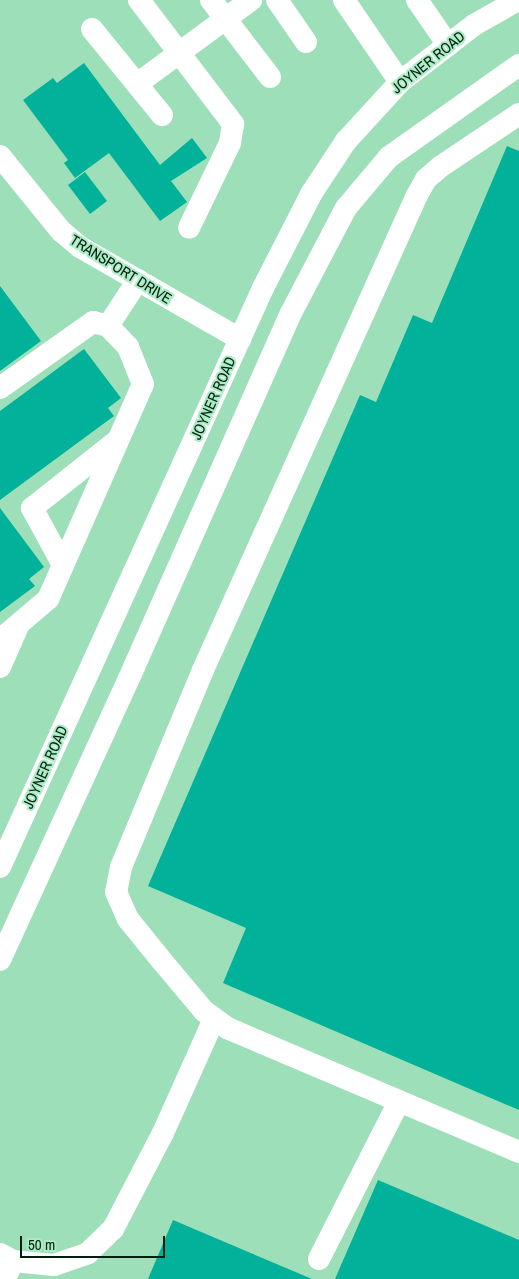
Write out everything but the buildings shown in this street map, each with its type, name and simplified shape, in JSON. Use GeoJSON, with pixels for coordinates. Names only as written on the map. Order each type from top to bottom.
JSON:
{"type":"FeatureCollection","features":[{"type":"Feature","properties":{"kind":"street"},"geometry":{"type":"LineString","coordinates":[[140,0],[232,124],[230,143],[189,228]]}},
{"type":"Feature","properties":{"kind":"street"},"geometry":{"type":"LineString","coordinates":[[211,0],[270,77]]}},
{"type":"Feature","properties":{"kind":"street"},"geometry":{"type":"LineString","coordinates":[[137,84],[251,0]]}},
{"type":"Feature","properties":{"kind":"street"},"geometry":{"type":"LineString","coordinates":[[276,0],[306,42]]}},
{"type":"Feature","properties":{"kind":"street"},"geometry":{"type":"LineString","coordinates":[[344,0],[400,82]]}},
{"type":"Feature","properties":{"kind":"street"},"geometry":{"type":"LineString","coordinates":[[417,0],[448,45]]}},
{"type":"Feature","properties":{"kind":"street","name":"JOYNER ROAD"},"geometry":{"type":"LineString","coordinates":[[0,867],[7,832],[240,339],[311,194],[346,141],[400,82],[448,45],[518,0]]}},
{"type":"Feature","properties":{"kind":"street"},"geometry":{"type":"LineString","coordinates":[[92,29],[162,115]]}},
{"type":"Feature","properties":{"kind":"street"},"geometry":{"type":"LineString","coordinates":[[0,960],[130,676],[291,313],[337,223],[364,182],[389,157],[519,65]]}},
{"type":"Feature","properties":{"kind":"street"},"geometry":{"type":"LineString","coordinates":[[519,114],[440,167],[426,179],[417,195],[203,670],[120,867],[116,892],[121,908],[204,1012],[214,1019],[519,1152]]}},
{"type":"Feature","properties":{"kind":"street","name":"TRANSPORT DRIVE"},"geometry":{"type":"LineString","coordinates":[[0,156],[61,231],[80,246],[240,339]]}},
{"type":"Feature","properties":{"kind":"street"},"geometry":{"type":"LineString","coordinates":[[108,326],[138,280]]}},
{"type":"Feature","properties":{"kind":"street"},"geometry":{"type":"LineString","coordinates":[[0,388],[87,325],[94,322],[108,326],[128,347],[142,384],[63,565],[42,607],[0,640]]}},
{"type":"Feature","properties":{"kind":"street"},"geometry":{"type":"LineString","coordinates":[[63,565],[32,508],[119,439]]}},
{"type":"Feature","properties":{"kind":"street"},"geometry":{"type":"LineString","coordinates":[[0,666],[18,625]]}},
{"type":"Feature","properties":{"kind":"street"},"geometry":{"type":"LineString","coordinates":[[6,1265],[54,1265],[71,1261],[88,1253],[113,1229],[155,1150],[214,1019]]}},
{"type":"Feature","properties":{"kind":"street"},"geometry":{"type":"LineString","coordinates":[[320,1259],[399,1101]]}}]}
